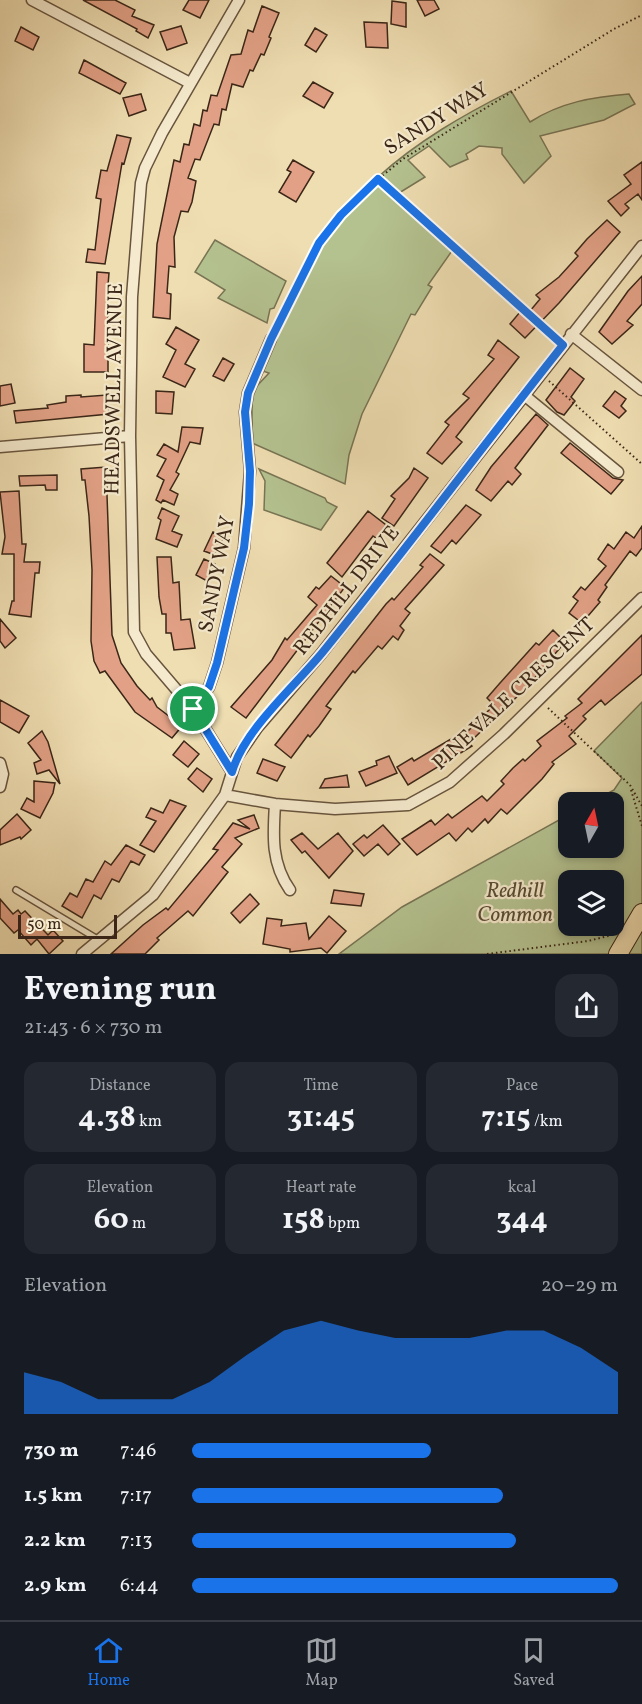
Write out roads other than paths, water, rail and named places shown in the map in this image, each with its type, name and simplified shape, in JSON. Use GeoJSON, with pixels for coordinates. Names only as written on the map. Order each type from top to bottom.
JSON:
{"type":"FeatureCollection","features":[{"type":"Feature","properties":{"kind":"main road"},"geometry":{"type":"LineString","coordinates":[[618,954],[637,921]]}},
{"type":"Feature","properties":{"kind":"street"},"geometry":{"type":"LineString","coordinates":[[32,0],[190,83]]}},
{"type":"Feature","properties":{"kind":"street","name":"HEADSWELL AVENUE"},"geometry":{"type":"LineString","coordinates":[[232,772],[193,709],[146,654],[134,633],[130,436],[132,297],[141,183],[153,151],[238,0]]}},
{"type":"Feature","properties":{"kind":"street","name":"REDHILL DRIVE"},"geometry":{"type":"LineString","coordinates":[[82,954],[153,895],[225,795],[237,757],[257,728],[321,654],[642,246]]}},
{"type":"Feature","properties":{"kind":"street"},"geometry":{"type":"LineString","coordinates":[[571,334],[642,390]]}},
{"type":"Feature","properties":{"kind":"street","name":"SANDY WAY"},"geometry":{"type":"LineString","coordinates":[[193,709],[209,687],[217,663],[244,548],[250,471],[245,412],[248,393],[271,339]]}},
{"type":"Feature","properties":{"kind":"street"},"geometry":{"type":"LineString","coordinates":[[524,395],[618,472]]}},
{"type":"Feature","properties":{"kind":"street"},"geometry":{"type":"LineString","coordinates":[[0,447],[130,436]]}},
{"type":"Feature","properties":{"kind":"street","name":"PINE VALE CRESCENT"},"geometry":{"type":"LineString","coordinates":[[225,795],[275,804],[335,809],[408,805],[450,782],[539,700],[642,598]]}},
{"type":"Feature","properties":{"kind":"street"},"geometry":{"type":"LineString","coordinates":[[0,763],[3,774],[0,787]]}},
{"type":"Feature","properties":{"kind":"street"},"geometry":{"type":"LineString","coordinates":[[275,804],[272,845],[280,875],[290,890]]}},
{"type":"Feature","properties":{"kind":"lane"},"geometry":{"type":"LineString","coordinates":[[16,890],[99,940]]}},
{"type":"Feature","properties":{"kind":"park label","name":"Redhill Common"},"geometry":{"type":"Point","coordinates":[515,902]}}]}
